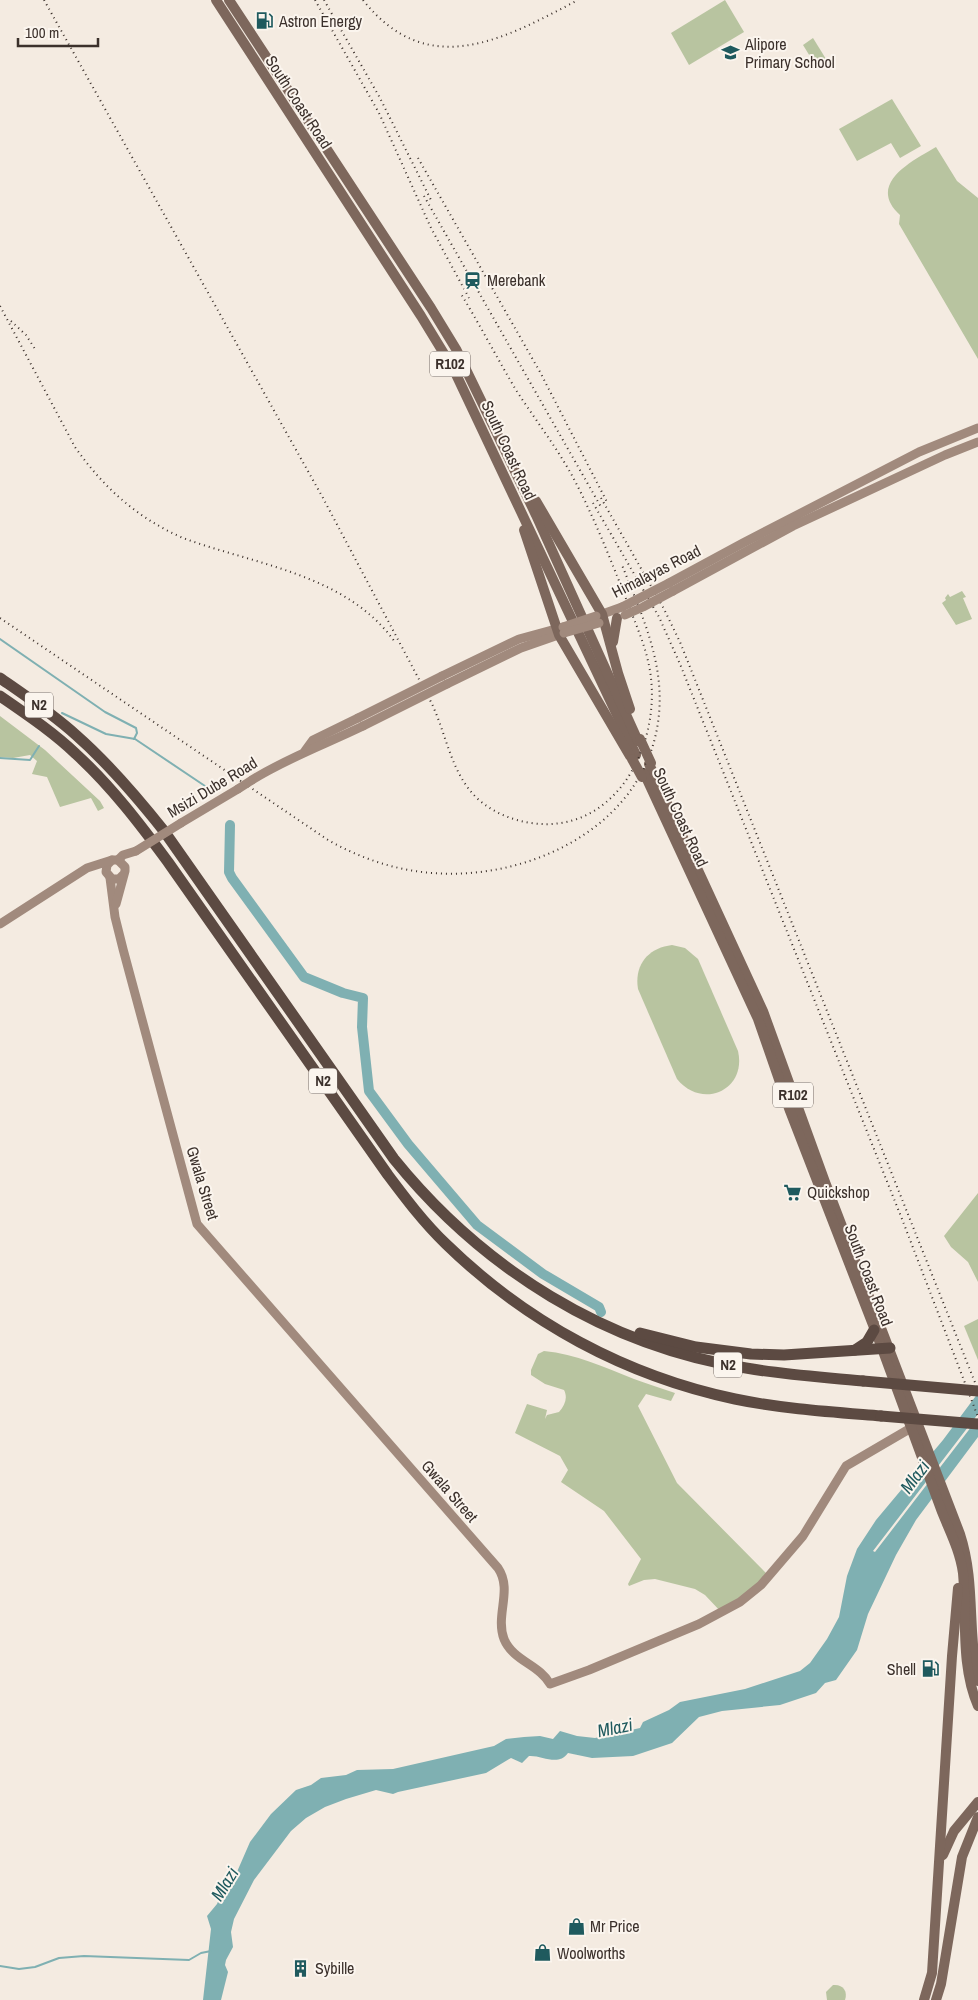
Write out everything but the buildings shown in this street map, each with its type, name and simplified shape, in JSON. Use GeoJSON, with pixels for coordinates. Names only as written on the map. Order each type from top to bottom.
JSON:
{"type":"FeatureCollection","features":[{"type":"Feature","properties":{"kind":"highway","name":"N2"},"geometry":{"type":"LineString","coordinates":[[0,678],[54,716],[123,781],[164,831],[394,1159],[448,1218],[491,1256],[555,1300],[599,1324],[661,1348],[703,1360],[746,1368],[978,1391]]}},
{"type":"Feature","properties":{"kind":"highway","name":"N2"},"geometry":{"type":"LineString","coordinates":[[0,696],[31,717],[76,754],[132,815],[168,862],[413,1208],[445,1243],[480,1274],[529,1312],[606,1356],[664,1380],[706,1392],[770,1405],[978,1424]]}},
{"type":"Feature","properties":{"kind":"highway"},"geometry":{"type":"LineString","coordinates":[[599,1324],[726,1352],[784,1354],[886,1349]]}},
{"type":"Feature","properties":{"kind":"highway"},"geometry":{"type":"LineString","coordinates":[[853,1351],[868,1342],[874,1330]]}},
{"type":"Feature","properties":{"kind":"main road","name":"South Coast Road"},"geometry":{"type":"LineString","coordinates":[[216,0],[441,348],[510,486],[634,757]]}},
{"type":"Feature","properties":{"kind":"main road","name":"South Coast Road"},"geometry":{"type":"LineString","coordinates":[[230,2],[456,348],[490,416],[639,740],[657,800],[758,1019],[790,1111],[874,1330],[886,1349]]}},
{"type":"Feature","properties":{"kind":"main road"},"geometry":{"type":"LineString","coordinates":[[222,9],[230,2]]}},
{"type":"Feature","properties":{"kind":"main road"},"geometry":{"type":"LineString","coordinates":[[259,66],[268,60]]}},
{"type":"Feature","properties":{"kind":"main road"},"geometry":{"type":"LineString","coordinates":[[283,104],[292,97]]}},
{"type":"Feature","properties":{"kind":"main road"},"geometry":{"type":"LineString","coordinates":[[297,126],[307,119]]}},
{"type":"Feature","properties":{"kind":"main road"},"geometry":{"type":"LineString","coordinates":[[335,185],[346,179]]}},
{"type":"Feature","properties":{"kind":"main road"},"geometry":{"type":"LineString","coordinates":[[408,297],[419,290]]}},
{"type":"Feature","properties":{"kind":"main road"},"geometry":{"type":"LineString","coordinates":[[479,422],[490,416]]}},
{"type":"Feature","properties":{"kind":"main road"},"geometry":{"type":"LineString","coordinates":[[516,472],[526,483],[600,619],[612,650],[639,740]]}},
{"type":"Feature","properties":{"kind":"main road"},"geometry":{"type":"LineString","coordinates":[[510,486],[552,610],[561,631],[634,757],[648,770]]}},
{"type":"Feature","properties":{"kind":"main road"},"geometry":{"type":"LineString","coordinates":[[612,650],[614,627],[621,613]]}},
{"type":"Feature","properties":{"kind":"main road","name":"South Coast Road"},"geometry":{"type":"LineString","coordinates":[[648,770],[763,1011],[946,1513],[962,1571],[966,1651],[972,1689],[978,1706]]}},
{"type":"Feature","properties":{"kind":"main road","name":"South Coast Road"},"geometry":{"type":"LineString","coordinates":[[946,1513],[965,1550],[970,1584],[973,1644],[978,1681]]}},
{"type":"Feature","properties":{"kind":"main road"},"geometry":{"type":"LineString","coordinates":[[924,2000],[932,1974],[958,1587],[956,1556],[946,1513]]}},
{"type":"Feature","properties":{"kind":"main road"},"geometry":{"type":"LineString","coordinates":[[965,1550],[978,1595]]}},
{"type":"Feature","properties":{"kind":"main road"},"geometry":{"type":"LineString","coordinates":[[939,1876],[944,1851],[954,1831],[978,1802]]}},
{"type":"Feature","properties":{"kind":"main road"},"geometry":{"type":"LineString","coordinates":[[936,2000],[943,1975],[962,1857],[978,1817]]}},
{"type":"Feature","properties":{"kind":"main road"},"geometry":{"type":"LineString","coordinates":[[954,1908],[963,1870],[978,1834]]}},
{"type":"Feature","properties":{"kind":"street","name":"Himalayas Road"},"geometry":{"type":"LineString","coordinates":[[316,744],[444,680],[561,631],[643,608],[671,587],[743,543],[920,452],[978,428]]}},
{"type":"Feature","properties":{"kind":"street","name":"Himalayas Road"},"geometry":{"type":"LineString","coordinates":[[671,587],[801,523],[945,455],[978,442]]}},
{"type":"Feature","properties":{"kind":"street","name":"Msizi Dube Road"},"geometry":{"type":"LineString","coordinates":[[0,924],[91,866],[115,860],[136,851],[252,780],[305,752],[316,744]]}},
{"type":"Feature","properties":{"kind":"street","name":"Msizi Dube Road"},"geometry":{"type":"LineString","coordinates":[[75,877],[91,872],[119,879],[136,851]]}},
{"type":"Feature","properties":{"kind":"street"},"geometry":{"type":"LineString","coordinates":[[109,876],[107,865],[115,860],[124,871]]}},
{"type":"Feature","properties":{"kind":"street","name":"Gwala Street"},"geometry":{"type":"LineString","coordinates":[[115,917],[124,871]]}},
{"type":"Feature","properties":{"kind":"street","name":"Gwala Street"},"geometry":{"type":"LineString","coordinates":[[109,876],[115,917],[197,1224],[498,1568],[504,1582],[501,1618],[505,1641],[522,1661],[545,1675],[550,1684],[582,1673],[668,1637],[709,1619],[740,1602],[761,1585],[803,1536],[846,1466],[916,1432]]}},
{"type":"Feature","properties":{"kind":"green space"},"geometry":{"type":"Polygon","coordinates":[[[725,0],[744,32],[689,65],[671,33],[725,0]]]}},
{"type":"Feature","properties":{"kind":"green space"},"geometry":{"type":"Polygon","coordinates":[[[813,38],[826,59],[816,66],[803,45],[813,38]]]}},
{"type":"Feature","properties":{"kind":"green space"},"geometry":{"type":"Polygon","coordinates":[[[892,99],[921,146],[900,158],[891,143],[857,161],[839,129],[892,99]]]}},
{"type":"Feature","properties":{"kind":"green space"},"geometry":{"type":"Polygon","coordinates":[[[936,147],[957,181],[978,198],[978,359],[899,224],[900,215],[891,204],[888,193],[890,184],[905,166],[936,147]]]}},
{"type":"Feature","properties":{"kind":"green space"},"geometry":{"type":"Polygon","coordinates":[[[962,591],[966,597],[963,598],[972,619],[956,625],[942,603],[946,600],[945,598],[948,594],[950,597],[962,591]]]}},
{"type":"Feature","properties":{"kind":"green space"},"geometry":{"type":"Polygon","coordinates":[[[0,716],[45,750],[100,801],[104,808],[98,811],[91,798],[60,807],[47,777],[32,774],[37,761],[30,755],[13,758],[0,757],[0,716]]]}},
{"type":"Feature","properties":{"kind":"green space"},"geometry":{"type":"Polygon","coordinates":[[[672,945],[685,948],[698,959],[738,1051],[739,1065],[736,1076],[729,1085],[720,1091],[710,1094],[698,1093],[687,1088],[677,1079],[638,989],[638,972],[644,959],[656,950],[672,945]]]}},
{"type":"Feature","properties":{"kind":"green space"},"geometry":{"type":"Polygon","coordinates":[[[978,1193],[978,1282],[968,1262],[951,1247],[944,1236],[978,1193]]]}},
{"type":"Feature","properties":{"kind":"green space"},"geometry":{"type":"Polygon","coordinates":[[[978,1319],[978,1360],[964,1326],[978,1319]]]}},
{"type":"Feature","properties":{"kind":"green space"},"geometry":{"type":"Polygon","coordinates":[[[544,1351],[579,1358],[675,1393],[671,1401],[646,1394],[638,1406],[677,1483],[769,1576],[722,1613],[705,1595],[695,1589],[655,1579],[644,1580],[629,1586],[628,1584],[641,1559],[604,1511],[561,1482],[568,1470],[560,1456],[515,1433],[527,1404],[547,1410],[545,1419],[547,1415],[559,1412],[563,1407],[566,1396],[564,1390],[545,1384],[531,1375],[531,1370],[538,1354],[544,1351]]]}},
{"type":"Feature","properties":{"kind":"green space"},"geometry":{"type":"Polygon","coordinates":[[[833,1985],[844,1989],[846,1994],[845,2000],[827,2000],[826,1992],[833,1985]]]}},
{"type":"Feature","properties":{"kind":"water","name":"Mlazi"},"geometry":{"type":"Polygon","coordinates":[[[978,1393],[978,1414],[873,1551],[875,1552],[978,1418],[978,1437],[916,1520],[896,1555],[868,1614],[857,1650],[836,1680],[825,1683],[816,1693],[780,1705],[722,1711],[699,1717],[672,1743],[633,1756],[592,1758],[568,1753],[564,1757],[555,1760],[529,1756],[522,1763],[511,1758],[486,1773],[393,1794],[376,1790],[325,1807],[306,1818],[291,1831],[254,1880],[234,1919],[231,1932],[233,1947],[226,1960],[225,1965],[228,1972],[221,2000],[203,2000],[211,1929],[207,1916],[217,1904],[222,1892],[233,1881],[250,1842],[271,1814],[296,1790],[311,1785],[321,1778],[346,1775],[357,1770],[393,1769],[494,1746],[506,1739],[540,1736],[553,1739],[560,1731],[577,1736],[595,1738],[640,1728],[643,1722],[669,1710],[680,1702],[745,1689],[800,1671],[810,1663],[827,1639],[839,1617],[847,1576],[857,1549],[876,1520],[943,1440],[978,1393]]]}},
{"type":"Feature","properties":{"kind":"waterway"},"geometry":{"type":"LineString","coordinates":[[0,639],[105,712],[136,728],[137,733],[134,739]]}},
{"type":"Feature","properties":{"kind":"waterway"},"geometry":{"type":"LineString","coordinates":[[62,713],[106,734],[135,739],[205,786]]}},
{"type":"Feature","properties":{"kind":"waterway"},"geometry":{"type":"LineString","coordinates":[[0,758],[30,760],[39,746]]}},
{"type":"Feature","properties":{"kind":"waterway"},"geometry":{"type":"LineString","coordinates":[[230,825],[229,872],[304,977],[343,993],[363,998],[362,1027],[369,1091],[408,1144],[477,1225],[543,1274],[599,1307],[601,1312]]}},
{"type":"Feature","properties":{"kind":"waterway"},"geometry":{"type":"LineString","coordinates":[[0,1966],[19,1969],[35,1967],[59,1958],[84,1956],[189,1960],[201,1953],[211,1951]]}},
{"type":"Feature","properties":{"kind":"railway"},"geometry":{"type":"LineString","coordinates":[[44,0],[323,498],[431,702],[450,754],[462,779],[479,800],[491,809],[504,815],[531,823],[560,823],[585,816],[607,801],[625,782],[638,759],[647,733],[652,705],[651,678],[641,637],[596,525],[576,483],[555,447],[516,390],[461,294]]}},
{"type":"Feature","properties":{"kind":"railway"},"geometry":{"type":"LineString","coordinates":[[315,0],[379,113],[431,228],[469,298]]}},
{"type":"Feature","properties":{"kind":"railway"},"geometry":{"type":"LineString","coordinates":[[324,0],[380,98],[431,200]]}},
{"type":"Feature","properties":{"kind":"railway"},"geometry":{"type":"LineString","coordinates":[[363,0],[388,25],[414,40],[440,46],[467,45],[495,39],[550,15],[578,0]]}},
{"type":"Feature","properties":{"kind":"railway"},"geometry":{"type":"LineString","coordinates":[[418,158],[540,372],[607,502]]}},
{"type":"Feature","properties":{"kind":"railway"},"geometry":{"type":"LineString","coordinates":[[424,196],[601,507]]}},
{"type":"Feature","properties":{"kind":"railway"},"geometry":{"type":"LineString","coordinates":[[0,306],[75,447],[97,475],[122,500],[151,521],[183,538],[269,565],[326,586],[351,601],[375,619],[395,642]]}},
{"type":"Feature","properties":{"kind":"railway"},"geometry":{"type":"LineString","coordinates":[[11,321],[26,335],[35,349]]}},
{"type":"Feature","properties":{"kind":"railway"},"geometry":{"type":"LineString","coordinates":[[601,498],[664,609],[680,642],[978,1390]]}},
{"type":"Feature","properties":{"kind":"railway"},"geometry":{"type":"LineString","coordinates":[[593,503],[659,617],[680,664],[902,1219],[978,1417]]}},
{"type":"Feature","properties":{"kind":"railway"},"geometry":{"type":"LineString","coordinates":[[0,618],[328,840],[365,858],[391,866],[432,873],[470,873],[508,867],[545,855],[579,838],[609,815],[633,786],[650,753],[659,714],[660,694],[658,675],[650,638],[622,565]]}},
{"type":"Feature","properties":{"kind":"place","name":"Astron Energy"},"geometry":{"type":"Point","coordinates":[265,21]}},
{"type":"Feature","properties":{"kind":"place","name":"Alipore Primary School"},"geometry":{"type":"Point","coordinates":[731,53]}},
{"type":"Feature","properties":{"kind":"place","name":"Merebank"},"geometry":{"type":"Point","coordinates":[473,280]}},
{"type":"Feature","properties":{"kind":"place","name":"Quickshop"},"geometry":{"type":"Point","coordinates":[793,1192]}},
{"type":"Feature","properties":{"kind":"place","name":"Shell"},"geometry":{"type":"Point","coordinates":[930,1669]}},
{"type":"Feature","properties":{"kind":"place","name":"Mr Price"},"geometry":{"type":"Point","coordinates":[576,1926]}},
{"type":"Feature","properties":{"kind":"place","name":"Woolworths"},"geometry":{"type":"Point","coordinates":[543,1953]}},
{"type":"Feature","properties":{"kind":"place","name":"Sybille"},"geometry":{"type":"Point","coordinates":[301,1968]}}]}
